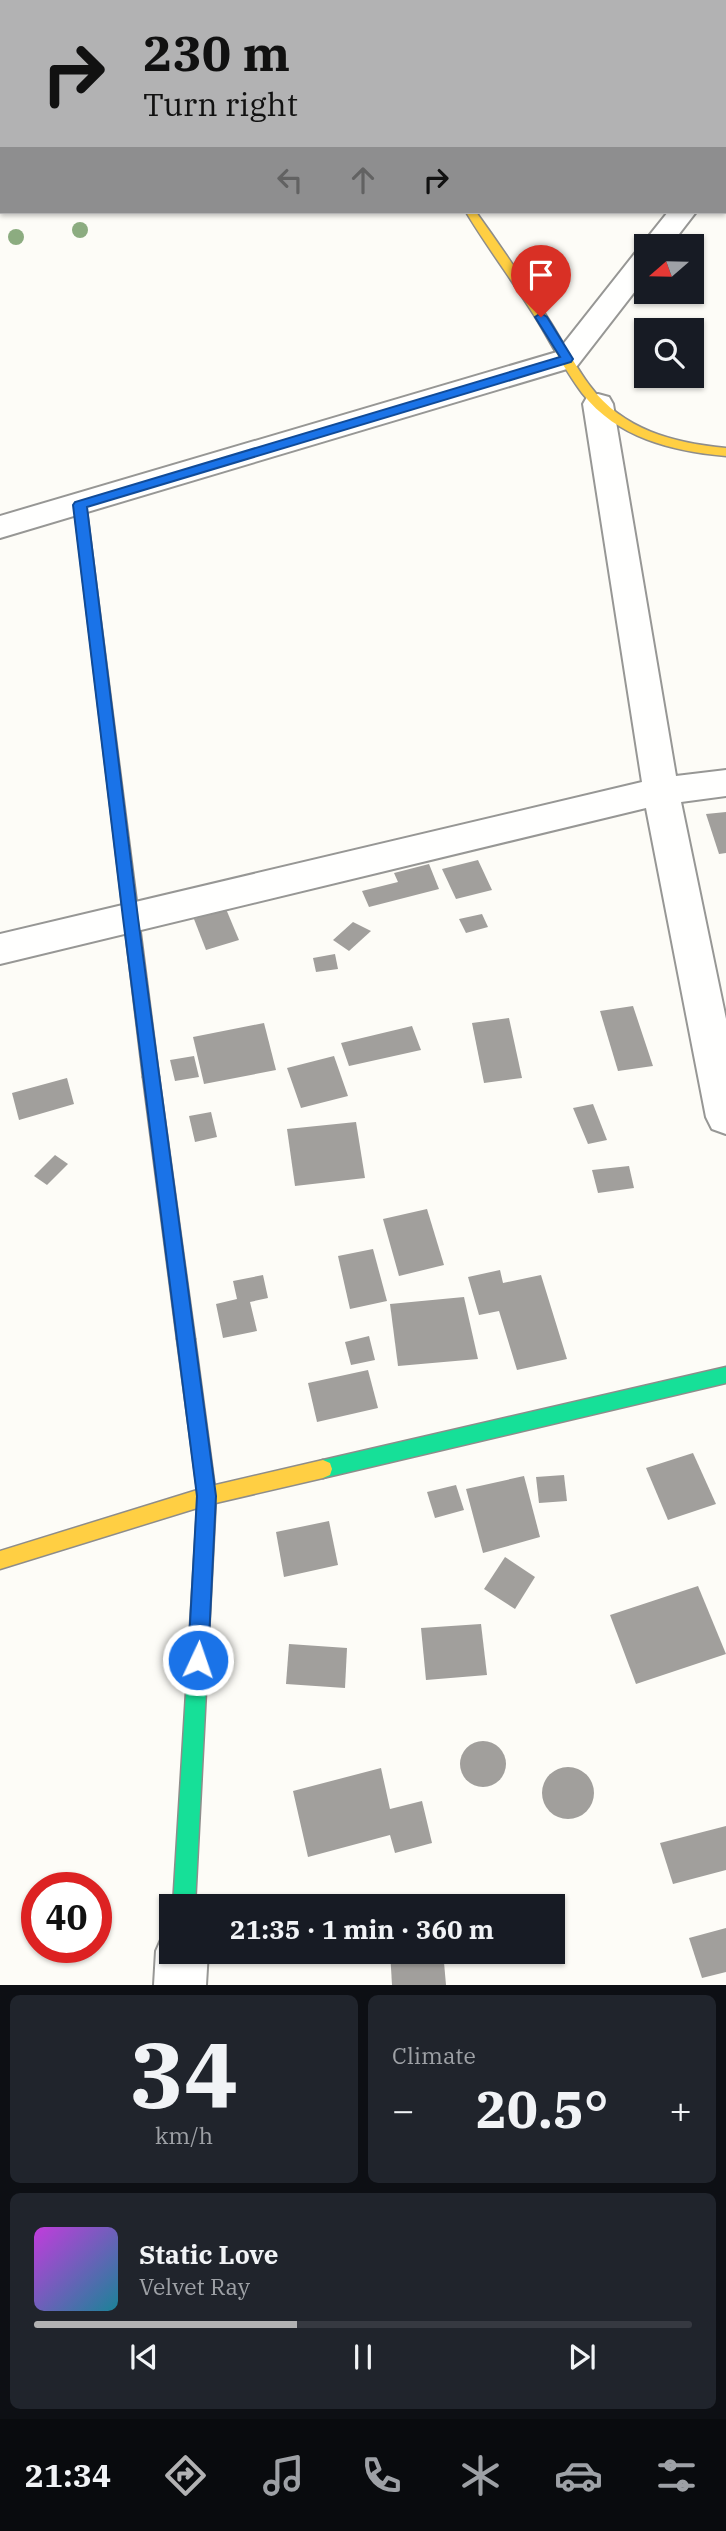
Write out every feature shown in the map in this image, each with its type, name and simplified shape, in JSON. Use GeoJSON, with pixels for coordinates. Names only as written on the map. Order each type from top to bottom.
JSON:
{"type":"FeatureCollection","features":[{"type":"Feature","properties":{"kind":"street"},"geometry":{"type":"LineString","coordinates":[[472,214],[501,253],[598,404],[627,426],[660,440],[705,451],[726,452]]}},
{"type":"Feature","properties":{"kind":"street"},"geometry":{"type":"LineString","coordinates":[[664,234],[680,214]]}},
{"type":"Feature","properties":{"kind":"street"},"geometry":{"type":"LineString","coordinates":[[0,527],[567,359],[634,273]]}},
{"type":"Feature","properties":{"kind":"street"},"geometry":{"type":"LineString","coordinates":[[598,404],[661,791],[726,1116]]}},
{"type":"Feature","properties":{"kind":"street"},"geometry":{"type":"LineString","coordinates":[[80,505],[130,918],[207,1496],[185,1894]]}},
{"type":"Feature","properties":{"kind":"street"},"geometry":{"type":"LineString","coordinates":[[0,949],[661,791],[726,783]]}},
{"type":"Feature","properties":{"kind":"street"},"geometry":{"type":"LineString","coordinates":[[0,1560],[207,1496],[726,1375]]}},
{"type":"Feature","properties":{"kind":"street"},"geometry":{"type":"LineString","coordinates":[[180,1985],[181,1964]]}},
{"type":"Feature","properties":{"kind":"building"},"geometry":{"type":"Polygon","coordinates":[[[726,812],[726,853],[719,854],[706,814],[726,812]]]}},
{"type":"Feature","properties":{"kind":"building"},"geometry":{"type":"Polygon","coordinates":[[[478,860],[492,890],[456,899],[442,869],[478,860]]]}},
{"type":"Feature","properties":{"kind":"building"},"geometry":{"type":"Polygon","coordinates":[[[429,864],[439,889],[369,907],[362,891],[398,882],[394,873],[429,864]]]}},
{"type":"Feature","properties":{"kind":"building"},"geometry":{"type":"Polygon","coordinates":[[[226,909],[239,940],[206,950],[194,919],[226,909]]]}},
{"type":"Feature","properties":{"kind":"building"},"geometry":{"type":"Polygon","coordinates":[[[482,914],[488,927],[466,933],[459,919],[482,914]]]}},
{"type":"Feature","properties":{"kind":"building"},"geometry":{"type":"Polygon","coordinates":[[[353,922],[371,931],[349,951],[333,940],[353,922]]]}},
{"type":"Feature","properties":{"kind":"building"},"geometry":{"type":"Polygon","coordinates":[[[335,954],[338,969],[316,972],[313,958],[335,954]]]}},
{"type":"Feature","properties":{"kind":"building"},"geometry":{"type":"Polygon","coordinates":[[[633,1006],[653,1066],[618,1071],[600,1011],[633,1006]]]}},
{"type":"Feature","properties":{"kind":"building"},"geometry":{"type":"Polygon","coordinates":[[[509,1018],[522,1078],[484,1083],[472,1023],[509,1018]]]}},
{"type":"Feature","properties":{"kind":"building"},"geometry":{"type":"Polygon","coordinates":[[[264,1023],[276,1070],[204,1084],[193,1037],[264,1023]]]}},
{"type":"Feature","properties":{"kind":"building"},"geometry":{"type":"Polygon","coordinates":[[[412,1026],[421,1050],[349,1066],[341,1043],[412,1026]]]}},
{"type":"Feature","properties":{"kind":"building"},"geometry":{"type":"Polygon","coordinates":[[[194,1056],[199,1077],[175,1081],[170,1060],[194,1056]]]}},
{"type":"Feature","properties":{"kind":"building"},"geometry":{"type":"Polygon","coordinates":[[[334,1056],[348,1096],[301,1108],[287,1068],[334,1056]]]}},
{"type":"Feature","properties":{"kind":"building"},"geometry":{"type":"Polygon","coordinates":[[[67,1078],[74,1104],[19,1120],[12,1093],[67,1078]]]}},
{"type":"Feature","properties":{"kind":"building"},"geometry":{"type":"Polygon","coordinates":[[[593,1104],[607,1140],[588,1144],[573,1108],[593,1104]]]}},
{"type":"Feature","properties":{"kind":"building"},"geometry":{"type":"Polygon","coordinates":[[[211,1112],[217,1137],[195,1142],[189,1116],[211,1112]]]}},
{"type":"Feature","properties":{"kind":"building"},"geometry":{"type":"Polygon","coordinates":[[[356,1122],[365,1178],[295,1186],[287,1129],[356,1122]]]}},
{"type":"Feature","properties":{"kind":"building"},"geometry":{"type":"Polygon","coordinates":[[[55,1155],[68,1164],[47,1185],[34,1176],[55,1155]]]}},
{"type":"Feature","properties":{"kind":"building"},"geometry":{"type":"Polygon","coordinates":[[[629,1166],[634,1188],[598,1193],[592,1170],[629,1166]]]}},
{"type":"Feature","properties":{"kind":"building"},"geometry":{"type":"Polygon","coordinates":[[[427,1209],[444,1265],[399,1276],[383,1219],[427,1209]]]}},
{"type":"Feature","properties":{"kind":"building"},"geometry":{"type":"Polygon","coordinates":[[[373,1249],[387,1301],[350,1309],[338,1256],[373,1249]]]}},
{"type":"Feature","properties":{"kind":"building"},"geometry":{"type":"Polygon","coordinates":[[[500,1270],[503,1283],[541,1275],[567,1359],[517,1370],[499,1311],[479,1315],[468,1277],[500,1270]]]}},
{"type":"Feature","properties":{"kind":"building"},"geometry":{"type":"Polygon","coordinates":[[[263,1275],[268,1298],[250,1302],[257,1331],[223,1338],[216,1304],[237,1299],[233,1281],[263,1275]]]}},
{"type":"Feature","properties":{"kind":"building"},"geometry":{"type":"Polygon","coordinates":[[[464,1297],[478,1359],[398,1366],[390,1304],[464,1297]]]}},
{"type":"Feature","properties":{"kind":"building"},"geometry":{"type":"Polygon","coordinates":[[[369,1336],[375,1360],[351,1365],[345,1342],[369,1336]]]}},
{"type":"Feature","properties":{"kind":"building"},"geometry":{"type":"Polygon","coordinates":[[[368,1370],[378,1408],[317,1422],[308,1383],[368,1370]]]}},
{"type":"Feature","properties":{"kind":"building"},"geometry":{"type":"Polygon","coordinates":[[[693,1453],[716,1504],[668,1520],[646,1468],[693,1453]]]}},
{"type":"Feature","properties":{"kind":"building"},"geometry":{"type":"Polygon","coordinates":[[[564,1475],[567,1501],[539,1503],[536,1477],[564,1475]]]}},
{"type":"Feature","properties":{"kind":"building"},"geometry":{"type":"Polygon","coordinates":[[[524,1476],[540,1537],[483,1553],[466,1489],[524,1476]]]}},
{"type":"Feature","properties":{"kind":"building"},"geometry":{"type":"Polygon","coordinates":[[[456,1485],[464,1510],[435,1518],[427,1492],[456,1485]]]}},
{"type":"Feature","properties":{"kind":"building"},"geometry":{"type":"Polygon","coordinates":[[[329,1521],[338,1565],[284,1577],[276,1532],[329,1521]]]}},
{"type":"Feature","properties":{"kind":"building"},"geometry":{"type":"Polygon","coordinates":[[[505,1557],[535,1577],[515,1609],[484,1589],[505,1557]]]}},
{"type":"Feature","properties":{"kind":"building"},"geometry":{"type":"Polygon","coordinates":[[[698,1586],[726,1654],[636,1684],[610,1615],[698,1586]]]}},
{"type":"Feature","properties":{"kind":"building"},"geometry":{"type":"Polygon","coordinates":[[[481,1624],[487,1675],[426,1680],[421,1628],[481,1624]]]}},
{"type":"Feature","properties":{"kind":"building"},"geometry":{"type":"Polygon","coordinates":[[[289,1644],[347,1648],[345,1688],[286,1684],[289,1644]]]}},
{"type":"Feature","properties":{"kind":"building"},"geometry":{"type":"Polygon","coordinates":[[[483,1741],[499,1748],[506,1764],[499,1780],[483,1787],[467,1780],[460,1764],[467,1748],[483,1741]]]}},
{"type":"Feature","properties":{"kind":"building"},"geometry":{"type":"Polygon","coordinates":[[[568,1767],[578,1769],[586,1775],[592,1783],[592,1803],[586,1811],[578,1817],[568,1819],[558,1817],[550,1811],[544,1803],[542,1793],[544,1783],[550,1775],[558,1769],[568,1767]]]}},
{"type":"Feature","properties":{"kind":"building"},"geometry":{"type":"Polygon","coordinates":[[[381,1768],[390,1809],[422,1801],[432,1843],[395,1853],[390,1835],[308,1857],[293,1791],[381,1768]]]}},
{"type":"Feature","properties":{"kind":"building"},"geometry":{"type":"Polygon","coordinates":[[[726,1826],[726,1870],[673,1884],[660,1843],[726,1826]]]}},
{"type":"Feature","properties":{"kind":"building"},"geometry":{"type":"Polygon","coordinates":[[[726,1928],[726,1972],[702,1978],[689,1938],[726,1928]]]}},
{"type":"Feature","properties":{"kind":"building"},"geometry":{"type":"Polygon","coordinates":[[[391,1964],[444,1964],[446,1985],[392,1985],[391,1964]]]}},
{"type":"Feature","properties":{"kind":"traffic: fast"},"geometry":{"type":"LineString","coordinates":[[185,1894],[207,1496],[186,1339]]}},
{"type":"Feature","properties":{"kind":"traffic: fast"},"geometry":{"type":"LineString","coordinates":[[323,1469],[726,1375]]}},
{"type":"Feature","properties":{"kind":"traffic: slow"},"geometry":{"type":"LineString","coordinates":[[472,214],[530,299],[579,380],[604,410],[652,438],[726,452]]}},
{"type":"Feature","properties":{"kind":"traffic: slow"},"geometry":{"type":"LineString","coordinates":[[80,505],[151,1077]]}},
{"type":"Feature","properties":{"kind":"traffic: slow"},"geometry":{"type":"LineString","coordinates":[[0,1560],[207,1496],[323,1469]]}},
{"type":"Feature","properties":{"kind":"traffic: jam"},"geometry":{"type":"LineString","coordinates":[[151,1077],[186,1339]]}},
{"type":"Feature","properties":{"kind":"route"},"geometry":{"type":"LineString","coordinates":[[198,1660],[207,1496],[130,918],[80,505],[567,359],[541,317]]}}]}
